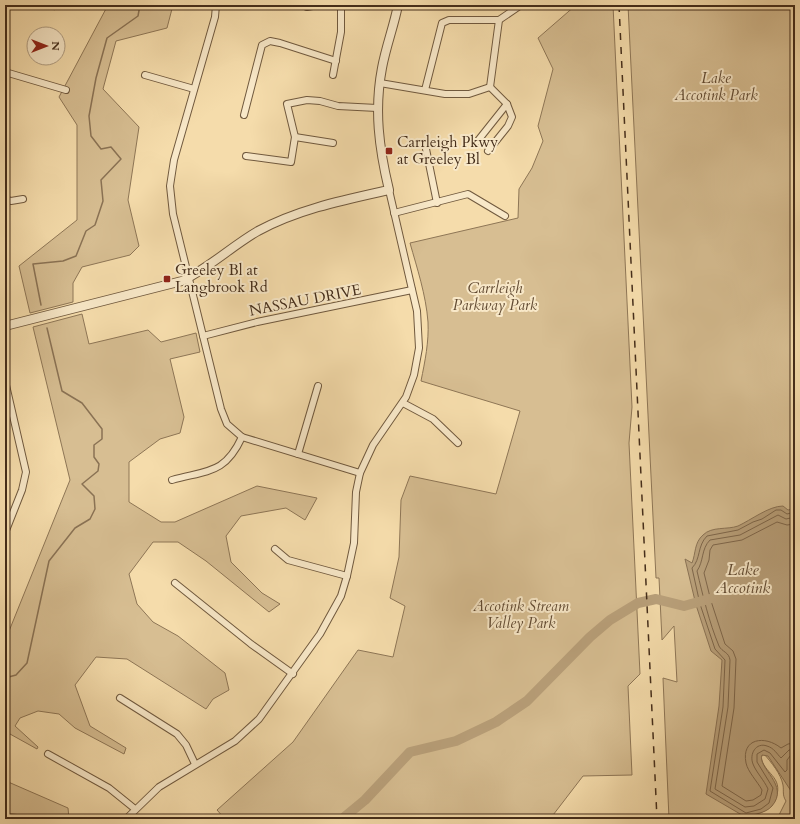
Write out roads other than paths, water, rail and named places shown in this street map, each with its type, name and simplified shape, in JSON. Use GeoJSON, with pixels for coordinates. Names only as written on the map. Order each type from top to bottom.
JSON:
{"type":"FeatureCollection","features":[{"type":"Feature","properties":{"kind":"street"},"geometry":{"type":"LineString","coordinates":[[216,5],[174,160],[170,186],[173,214],[224,418],[231,429],[242,437],[360,473]]}},
{"type":"Feature","properties":{"kind":"street"},"geometry":{"type":"LineString","coordinates":[[307,7],[318,5]]}},
{"type":"Feature","properties":{"kind":"street"},"geometry":{"type":"LineString","coordinates":[[333,75],[341,32],[341,5]]}},
{"type":"Feature","properties":{"kind":"street"},"geometry":{"type":"LineString","coordinates":[[126,819],[164,783],[221,750],[248,730],[269,708],[329,620],[347,576],[354,543],[356,492],[360,473],[373,445],[403,403],[414,375],[419,348],[419,320],[378,138],[377,108],[380,83],[397,5]]}},
{"type":"Feature","properties":{"kind":"street"},"geometry":{"type":"LineString","coordinates":[[424,90],[442,23],[449,20],[499,20],[521,5]]}},
{"type":"Feature","properties":{"kind":"street"},"geometry":{"type":"LineString","coordinates":[[490,86],[499,20]]}},
{"type":"Feature","properties":{"kind":"street"},"geometry":{"type":"LineString","coordinates":[[244,115],[262,45],[270,41],[280,43],[336,60]]}},
{"type":"Feature","properties":{"kind":"street"},"geometry":{"type":"LineString","coordinates":[[5,72],[66,90]]}},
{"type":"Feature","properties":{"kind":"street"},"geometry":{"type":"LineString","coordinates":[[145,74],[194,89]]}},
{"type":"Feature","properties":{"kind":"street"},"geometry":{"type":"LineString","coordinates":[[380,83],[445,94],[469,94],[490,86]]}},
{"type":"Feature","properties":{"kind":"street"},"geometry":{"type":"LineString","coordinates":[[488,151],[508,126],[512,117],[507,104],[490,86]]}},
{"type":"Feature","properties":{"kind":"street"},"geometry":{"type":"LineString","coordinates":[[246,156],[291,162],[295,137],[287,104],[307,100],[320,101],[338,106],[377,108]]}},
{"type":"Feature","properties":{"kind":"street"},"geometry":{"type":"LineString","coordinates":[[476,143],[507,104]]}},
{"type":"Feature","properties":{"kind":"street"},"geometry":{"type":"LineString","coordinates":[[295,137],[333,143]]}},
{"type":"Feature","properties":{"kind":"street"},"geometry":{"type":"LineString","coordinates":[[425,144],[437,203]]}},
{"type":"Feature","properties":{"kind":"street"},"geometry":{"type":"LineString","coordinates":[[5,326],[169,285],[189,278],[241,242],[277,222],[313,208],[389,190]]}},
{"type":"Feature","properties":{"kind":"street"},"geometry":{"type":"LineString","coordinates":[[394,213],[468,194],[505,216]]}},
{"type":"Feature","properties":{"kind":"street"},"geometry":{"type":"LineString","coordinates":[[5,199],[11,201],[22,199]]}},
{"type":"Feature","properties":{"kind":"street","name":"NASSAU DRIVE"},"geometry":{"type":"LineString","coordinates":[[203,336],[251,324],[412,290]]}},
{"type":"Feature","properties":{"kind":"street"},"geometry":{"type":"LineString","coordinates":[[5,381],[26,472],[22,490],[5,533]]}},
{"type":"Feature","properties":{"kind":"street"},"geometry":{"type":"LineString","coordinates":[[298,454],[318,386]]}},
{"type":"Feature","properties":{"kind":"street"},"geometry":{"type":"LineString","coordinates":[[403,403],[433,419],[458,443]]}},
{"type":"Feature","properties":{"kind":"street"},"geometry":{"type":"LineString","coordinates":[[172,480],[216,468],[223,464],[233,455],[242,437]]}},
{"type":"Feature","properties":{"kind":"street"},"geometry":{"type":"LineString","coordinates":[[275,549],[288,560],[347,576]]}},
{"type":"Feature","properties":{"kind":"street"},"geometry":{"type":"LineString","coordinates":[[174,583],[251,644],[293,674]]}},
{"type":"Feature","properties":{"kind":"street"},"geometry":{"type":"LineString","coordinates":[[120,698],[174,732],[186,745],[195,764]]}},
{"type":"Feature","properties":{"kind":"street"},"geometry":{"type":"LineString","coordinates":[[48,754],[109,788],[135,809]]}},
{"type":"Feature","properties":{"kind":"water","name":"Lake Accotink"},"geometry":{"type":"Polygon","coordinates":[[[795,500],[795,756],[791,761],[795,797],[768,756],[762,755],[764,766],[775,784],[777,798],[769,809],[747,818],[706,794],[719,706],[722,660],[711,651],[696,605],[685,559],[692,563],[698,541],[707,532],[715,529],[738,526],[772,508],[783,506],[788,510],[793,509],[792,504],[795,500]]]}},
{"type":"Feature","properties":{"kind":"waterway"},"geometry":{"type":"LineString","coordinates":[[41,305],[33,264],[63,261],[76,256],[86,231],[95,225],[103,201],[101,180],[121,159],[111,147],[101,149],[91,136],[89,116],[96,78],[107,38],[138,16],[140,5]]}},
{"type":"Feature","properties":{"kind":"waterway"},"geometry":{"type":"LineString","coordinates":[[5,678],[16,675],[27,663],[49,561],[75,528],[90,519],[95,509],[94,496],[82,484],[98,471],[99,464],[94,457],[94,445],[102,439],[102,429],[82,403],[62,391],[47,328]]}},
{"type":"Feature","properties":{"kind":"waterway"},"geometry":{"type":"LineString","coordinates":[[342,819],[365,800],[410,752],[456,741],[496,722],[527,701],[590,637],[610,620],[638,603],[656,599],[684,606],[709,599]]}},
{"type":"Feature","properties":{"kind":"railway"},"geometry":{"type":"LineString","coordinates":[[619,5],[657,819]]}},
{"type":"Feature","properties":{"kind":"place","name":"Carrleigh Pkwy at Greeley Bl"},"geometry":{"type":"Point","coordinates":[389,151]}},
{"type":"Feature","properties":{"kind":"place","name":"Greeley Bl at Langbrook Rd"},"geometry":{"type":"Point","coordinates":[167,279]}},
{"type":"Feature","properties":{"kind":"park label","name":"Lake Accotink Park"},"geometry":{"type":"Point","coordinates":[716,86]}},
{"type":"Feature","properties":{"kind":"park label","name":"Carrleigh Parkway Park"},"geometry":{"type":"Point","coordinates":[495,296]}},
{"type":"Feature","properties":{"kind":"park label","name":"Accotink Stream Valley Park"},"geometry":{"type":"Point","coordinates":[521,614]}}]}
